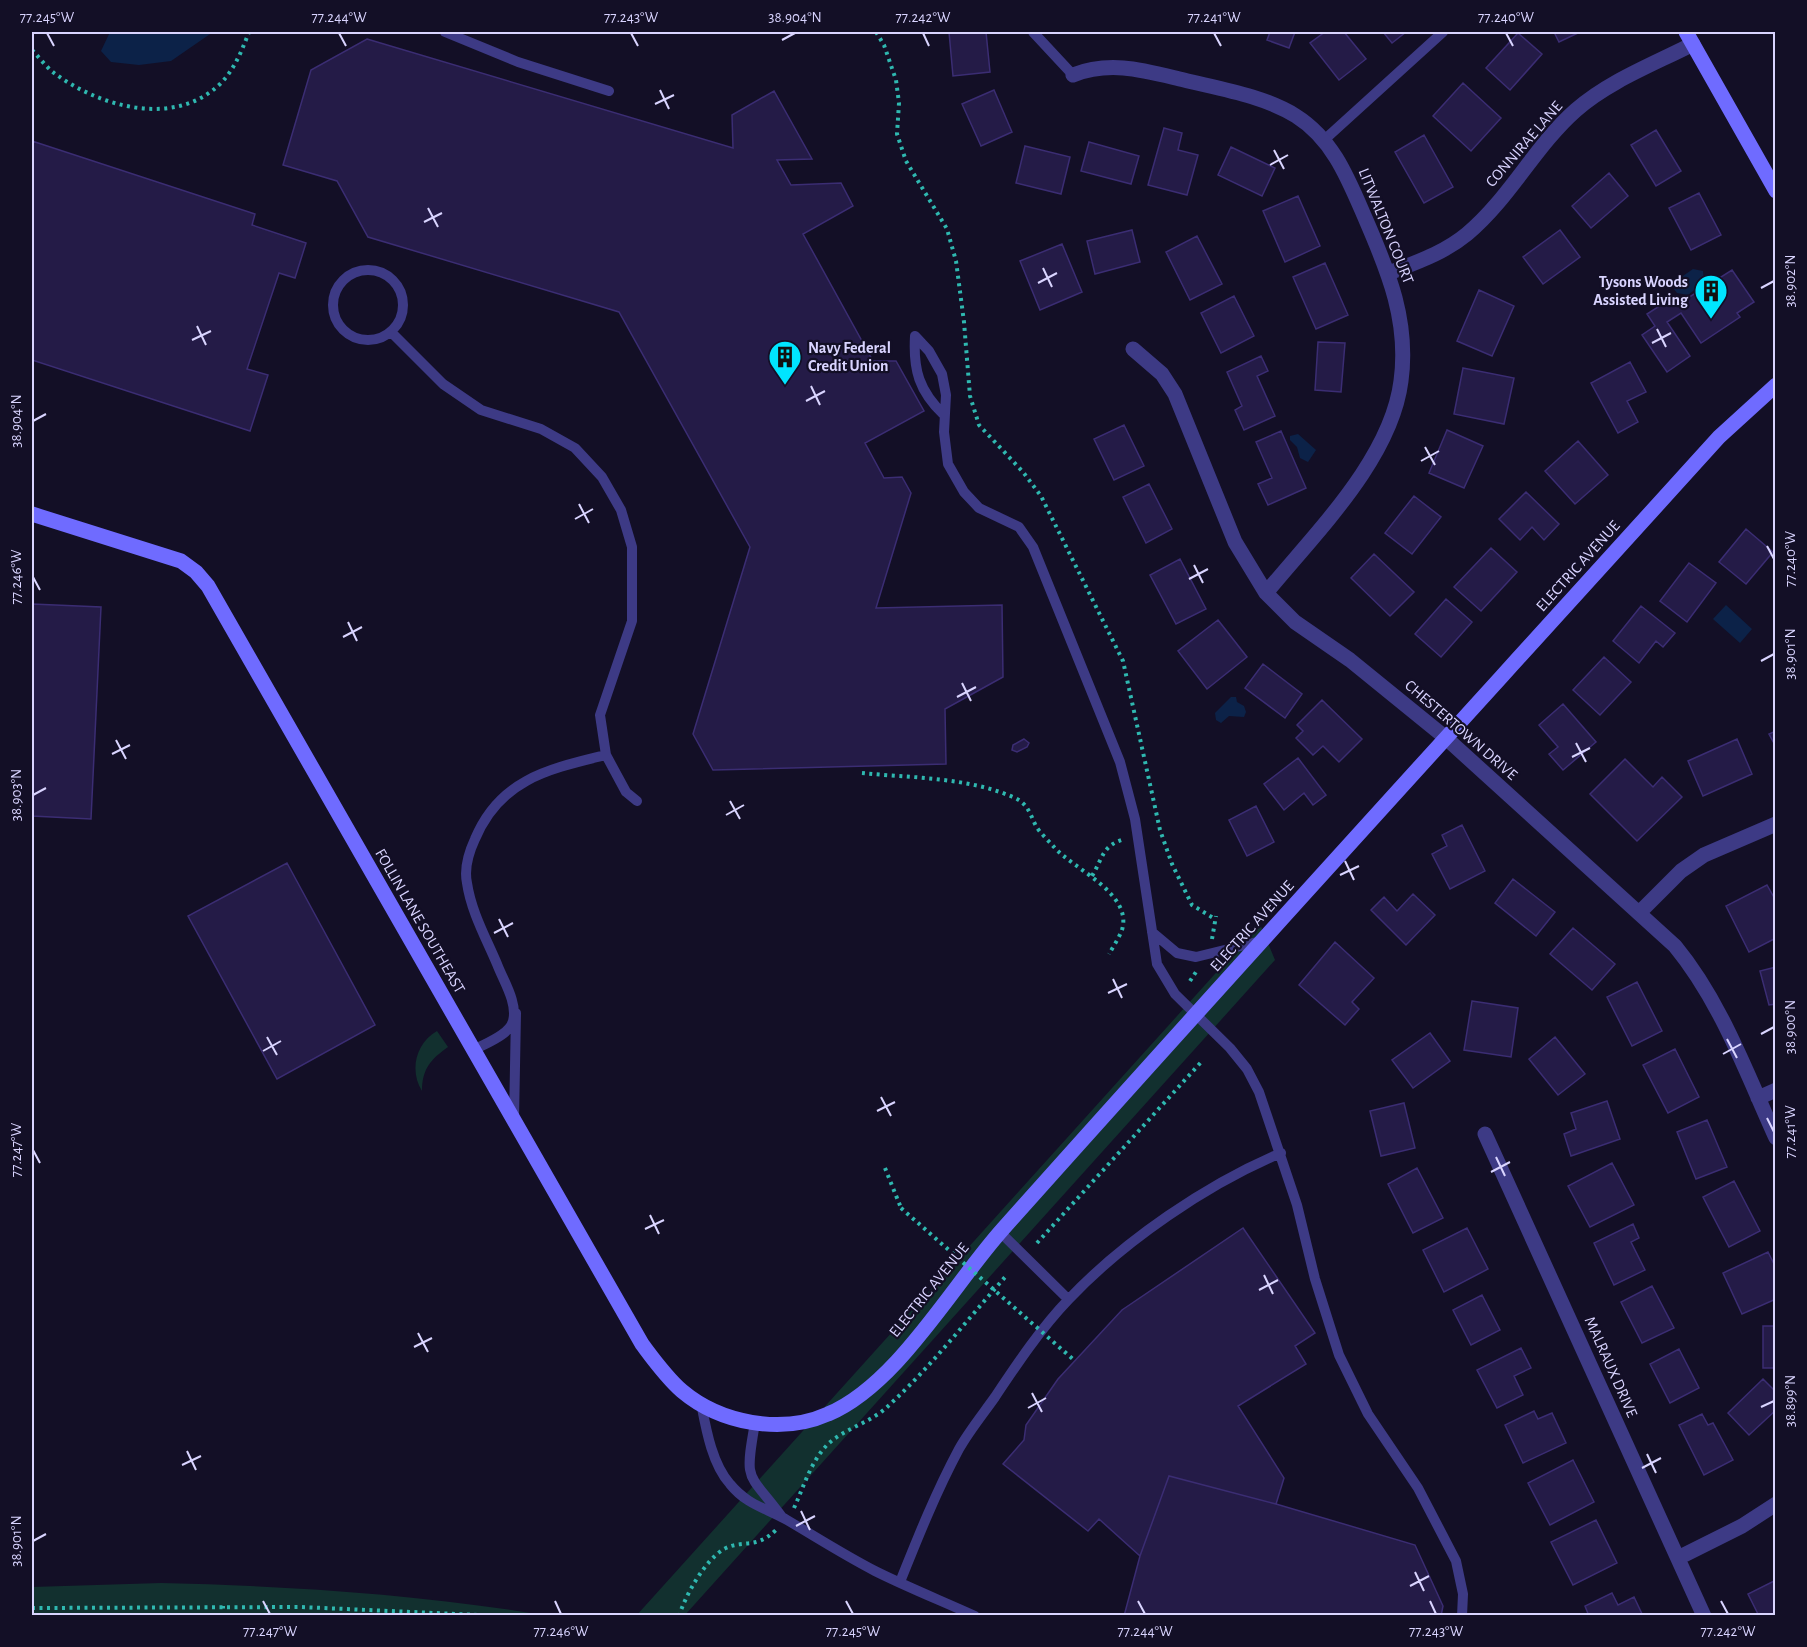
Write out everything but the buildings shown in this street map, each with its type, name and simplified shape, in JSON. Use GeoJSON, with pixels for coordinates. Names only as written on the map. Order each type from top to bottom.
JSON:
{"type":"FeatureCollection","features":[{"type":"Feature","properties":{"kind":"street"},"geometry":{"type":"LineString","coordinates":[[1689,38],[1776,191]]}},
{"type":"Feature","properties":{"kind":"street","name":"CONNIRAE LANE"},"geometry":{"type":"LineString","coordinates":[[1389,273],[1436,255],[1466,234],[1491,211],[1557,128],[1579,108],[1689,38]]}},
{"type":"Feature","properties":{"kind":"street","name":"LITWALTON COURT"},"geometry":{"type":"LineString","coordinates":[[1073,75],[1106,67],[1132,67],[1231,92],[1280,108],[1296,116],[1323,141],[1347,175],[1389,273],[1400,310],[1404,346],[1401,382],[1393,418],[1376,452],[1337,506],[1266,593]]}},
{"type":"Feature","properties":{"kind":"street","name":"CHESTERTOWN DRIVE"},"geometry":{"type":"LineString","coordinates":[[1132,349],[1162,374],[1174,394],[1235,542],[1266,593],[1295,622],[1350,660],[1446,738],[1675,946],[1694,970],[1713,1001],[1776,1138]]}},
{"type":"Feature","properties":{"kind":"street","name":"ELECTRIC AVENUE"},"geometry":{"type":"LineString","coordinates":[[726,1416],[754,1423],[797,1423],[824,1416],[864,1393],[916,1338],[1000,1232],[1262,941],[1719,437],[1776,385]]}},
{"type":"Feature","properties":{"kind":"street","name":"FOLLIN LANE SOUTHEAST"},"geometry":{"type":"LineString","coordinates":[[32,514],[181,561],[196,572],[208,586],[642,1344],[663,1373],[684,1393],[726,1416]]}},
{"type":"Feature","properties":{"kind":"street"},"geometry":{"type":"LineString","coordinates":[[1639,913],[1681,871],[1704,855],[1776,824]]}},
{"type":"Feature","properties":{"kind":"street"},"geometry":{"type":"LineString","coordinates":[[1758,1098],[1776,1090]]}},
{"type":"Feature","properties":{"kind":"street","name":"MALRAUX DRIVE"},"geometry":{"type":"LineString","coordinates":[[1485,1134],[1704,1616]]}},
{"type":"Feature","properties":{"kind":"street"},"geometry":{"type":"LineString","coordinates":[[1678,1558],[1742,1526],[1776,1504]]}},
{"type":"Feature","properties":{"kind":"lane"},"geometry":{"type":"LineString","coordinates":[[445,32],[518,62],[609,91]]}},
{"type":"Feature","properties":{"kind":"lane"},"geometry":{"type":"LineString","coordinates":[[1034,32],[1073,75]]}},
{"type":"Feature","properties":{"kind":"lane"},"geometry":{"type":"LineString","coordinates":[[1323,141],[1443,32]]}},
{"type":"Feature","properties":{"kind":"lane"},"geometry":{"type":"LineString","coordinates":[[372,269],[385,273],[396,282],[403,294],[404,308],[400,322],[391,333],[379,339],[365,341],[352,337],[340,328],[334,315],[333,301],[337,288],[346,277],[358,271],[372,269]]}},
{"type":"Feature","properties":{"kind":"lane"},"geometry":{"type":"LineString","coordinates":[[391,333],[443,384],[481,410],[541,429],[575,447],[602,477],[621,510],[632,547],[632,621],[600,715],[606,755],[626,792],[637,801]]}},
{"type":"Feature","properties":{"kind":"lane"},"geometry":{"type":"LineString","coordinates":[[944,415],[925,392],[913,362],[915,336],[929,351],[942,374],[946,395],[944,415],[948,464],[964,492],[979,508],[1019,527],[1033,547],[1120,762],[1138,836],[1157,964],[1175,994],[1222,1039],[1247,1069],[1269,1116],[1339,1355],[1368,1414],[1418,1488],[1456,1561],[1463,1594],[1462,1616]]}},
{"type":"Feature","properties":{"kind":"lane"},"geometry":{"type":"LineString","coordinates":[[514,1124],[518,1018],[472,907],[466,881],[470,851],[484,816],[507,792],[547,770],[606,755]]}},
{"type":"Feature","properties":{"kind":"lane"},"geometry":{"type":"LineString","coordinates":[[1152,932],[1176,953],[1196,957],[1262,941]]}},
{"type":"Feature","properties":{"kind":"lane"},"geometry":{"type":"LineString","coordinates":[[474,1050],[507,1031],[513,1021],[513,1002]]}},
{"type":"Feature","properties":{"kind":"lane"},"geometry":{"type":"LineString","coordinates":[[900,1582],[926,1518],[960,1447],[1010,1374],[1068,1299],[1143,1234],[1169,1216],[1240,1170],[1281,1153]]}},
{"type":"Feature","properties":{"kind":"lane"},"geometry":{"type":"LineString","coordinates":[[1000,1232],[1068,1299]]}},
{"type":"Feature","properties":{"kind":"lane"},"geometry":{"type":"LineString","coordinates":[[701,1403],[706,1430],[728,1482],[758,1508],[781,1523],[975,1616]]}},
{"type":"Feature","properties":{"kind":"lane"},"geometry":{"type":"LineString","coordinates":[[754,1423],[748,1470],[753,1482],[781,1523]]}},
{"type":"Feature","properties":{"kind":"path"},"geometry":{"type":"LineString","coordinates":[[32,50],[53,72],[87,94],[113,104],[150,109],[190,104],[220,84],[236,63],[249,32]]}},
{"type":"Feature","properties":{"kind":"path"},"geometry":{"type":"LineString","coordinates":[[876,32],[884,45],[896,80],[899,104],[897,134],[906,161],[946,229],[956,261],[970,396],[979,425],[1023,472],[1041,496],[1123,661],[1160,830],[1183,891],[1192,905],[1216,918],[1210,946]]}},
{"type":"Feature","properties":{"kind":"path"},"geometry":{"type":"LineString","coordinates":[[862,772],[955,783],[1013,797],[1022,802],[1032,813],[1036,827],[1060,853],[1092,876],[1113,897],[1123,920],[1122,931],[1109,954]]}},
{"type":"Feature","properties":{"kind":"path"},"geometry":{"type":"LineString","coordinates":[[1092,876],[1103,850],[1116,841],[1160,830]]}},
{"type":"Feature","properties":{"kind":"path"},"geometry":{"type":"LineString","coordinates":[[1037,1243],[1203,1060]]}},
{"type":"Feature","properties":{"kind":"path"},"geometry":{"type":"LineString","coordinates":[[885,1168],[901,1208],[1075,1361]]}},
{"type":"Feature","properties":{"kind":"path"},"geometry":{"type":"LineString","coordinates":[[793,1511],[814,1462],[830,1443],[866,1423],[885,1409],[945,1346],[1006,1276]]}},
{"type":"Feature","properties":{"kind":"path"},"geometry":{"type":"LineString","coordinates":[[679,1616],[691,1588],[722,1551],[762,1541],[781,1523]]}},
{"type":"Feature","properties":{"kind":"path"},"geometry":{"type":"LineString","coordinates":[[223,1606],[223,1616]]}},
{"type":"Feature","properties":{"kind":"path"},"geometry":{"type":"LineString","coordinates":[[32,1608],[223,1606],[448,1611],[501,1616]]}},
{"type":"Feature","properties":{"kind":"green space"},"geometry":{"type":"Polygon","coordinates":[[[1260,924],[1275,960],[685,1615],[636,1616],[1260,924]]]}},
{"type":"Feature","properties":{"kind":"green space"},"geometry":{"type":"Polygon","coordinates":[[[437,1031],[448,1047],[429,1065],[422,1083],[422,1091],[416,1074],[417,1058],[424,1042],[437,1031]]]}},
{"type":"Feature","properties":{"kind":"green space"},"geometry":{"type":"Polygon","coordinates":[[[161,1583],[257,1586],[400,1596],[543,1615],[32,1615],[32,1587],[161,1583]]]}},
{"type":"Feature","properties":{"kind":"water"},"geometry":{"type":"Polygon","coordinates":[[[110,32],[213,32],[171,61],[139,65],[111,62],[101,51],[110,32]]]}},
{"type":"Feature","properties":{"kind":"water"},"geometry":{"type":"Polygon","coordinates":[[[1693,269],[1703,271],[1704,282],[1688,295],[1677,293],[1674,289],[1680,278],[1693,269]]]}},
{"type":"Feature","properties":{"kind":"water"},"geometry":{"type":"Polygon","coordinates":[[[1298,434],[1316,450],[1308,462],[1300,458],[1297,447],[1290,440],[1290,436],[1298,434]]]}},
{"type":"Feature","properties":{"kind":"water"},"geometry":{"type":"Polygon","coordinates":[[[1726,605],[1752,629],[1740,643],[1713,619],[1726,605]]]}},
{"type":"Feature","properties":{"kind":"water"},"geometry":{"type":"Polygon","coordinates":[[[1231,697],[1236,697],[1237,702],[1244,706],[1246,712],[1244,717],[1229,716],[1221,723],[1216,720],[1215,713],[1231,697]]]}},
{"type":"Feature","properties":{"kind":"place","name":"Tysons Woods Assisted Living"},"geometry":{"type":"Point","coordinates":[1711,320]}},
{"type":"Feature","properties":{"kind":"place","name":"Navy Federal Credit Union"},"geometry":{"type":"Point","coordinates":[785,386]}}]}
